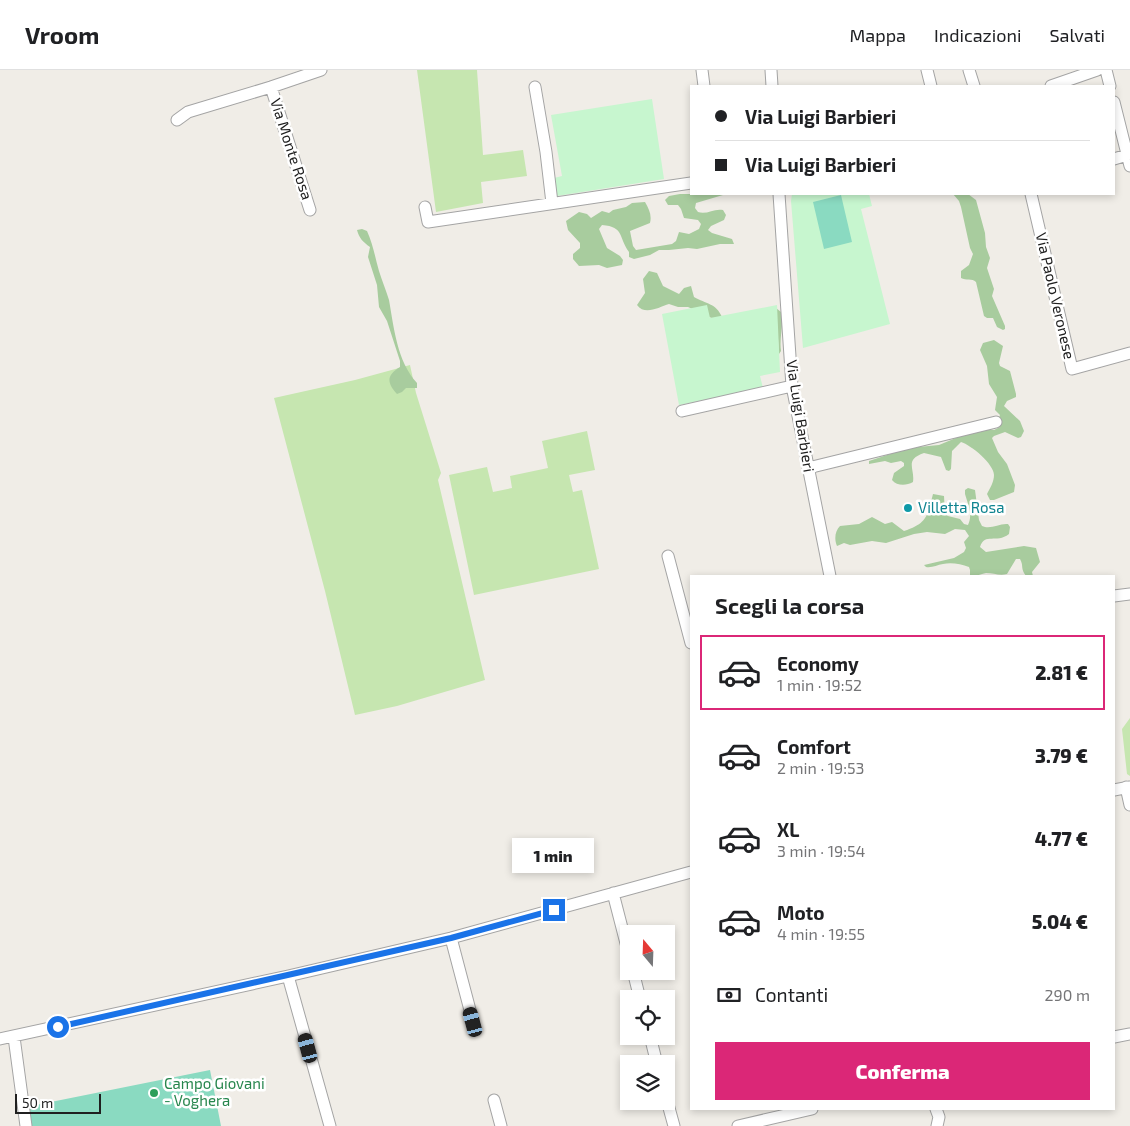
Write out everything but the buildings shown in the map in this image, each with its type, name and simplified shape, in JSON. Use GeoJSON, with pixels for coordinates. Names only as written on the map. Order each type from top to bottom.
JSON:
{"type":"FeatureCollection","features":[{"type":"Feature","properties":{"kind":"street"},"geometry":{"type":"LineString","coordinates":[[177,120],[188,112],[321,70]]}},
{"type":"Feature","properties":{"kind":"street"},"geometry":{"type":"LineString","coordinates":[[702,70],[704,85]]}},
{"type":"Feature","properties":{"kind":"street"},"geometry":{"type":"LineString","coordinates":[[771,70],[772,85]]}},
{"type":"Feature","properties":{"kind":"street"},"geometry":{"type":"LineString","coordinates":[[927,70],[931,85]]}},
{"type":"Feature","properties":{"kind":"street"},"geometry":{"type":"LineString","coordinates":[[969,70],[974,85]]}},
{"type":"Feature","properties":{"kind":"street"},"geometry":{"type":"LineString","coordinates":[[1054,85],[1097,70]]}},
{"type":"Feature","properties":{"kind":"street"},"geometry":{"type":"LineString","coordinates":[[1106,70],[1110,85]]}},
{"type":"Feature","properties":{"kind":"street","name":"Via Monte Rosa"},"geometry":{"type":"LineString","coordinates":[[271,87],[310,210]]}},
{"type":"Feature","properties":{"kind":"street"},"geometry":{"type":"LineString","coordinates":[[535,87],[552,203]]}},
{"type":"Feature","properties":{"kind":"street"},"geometry":{"type":"LineString","coordinates":[[1115,105],[1125,130],[1129,160],[1115,159]]}},
{"type":"Feature","properties":{"kind":"street"},"geometry":{"type":"LineString","coordinates":[[425,207],[428,222],[690,183]]}},
{"type":"Feature","properties":{"kind":"street","name":"Via Luigi Barbieri"},"geometry":{"type":"LineString","coordinates":[[779,195],[792,386],[830,575]]}},
{"type":"Feature","properties":{"kind":"street","name":"Via Paolo Veronese"},"geometry":{"type":"LineString","coordinates":[[1031,195],[1072,369],[1130,353]]}},
{"type":"Feature","properties":{"kind":"street"},"geometry":{"type":"LineString","coordinates":[[682,411],[792,386]]}},
{"type":"Feature","properties":{"kind":"street"},"geometry":{"type":"LineString","coordinates":[[808,468],[996,422]]}},
{"type":"Feature","properties":{"kind":"street"},"geometry":{"type":"LineString","coordinates":[[668,556],[689,627]]}},
{"type":"Feature","properties":{"kind":"street"},"geometry":{"type":"LineString","coordinates":[[1115,596],[1130,594]]}},
{"type":"Feature","properties":{"kind":"street"},"geometry":{"type":"LineString","coordinates":[[1115,790],[1128,787],[1130,805]]}},
{"type":"Feature","properties":{"kind":"street"},"geometry":{"type":"LineString","coordinates":[[0,1039],[451,938],[690,872]]}},
{"type":"Feature","properties":{"kind":"street"},"geometry":{"type":"LineString","coordinates":[[612,894],[621,925]]}},
{"type":"Feature","properties":{"kind":"street"},"geometry":{"type":"LineString","coordinates":[[451,938],[475,1029]]}},
{"type":"Feature","properties":{"kind":"street"},"geometry":{"type":"LineString","coordinates":[[288,976],[330,1126]]}},
{"type":"Feature","properties":{"kind":"street"},"geometry":{"type":"LineString","coordinates":[[1115,1037],[1130,1034]]}},
{"type":"Feature","properties":{"kind":"street"},"geometry":{"type":"LineString","coordinates":[[14,1037],[26,1126]]}},
{"type":"Feature","properties":{"kind":"street"},"geometry":{"type":"LineString","coordinates":[[494,1100],[501,1126]]}},
{"type":"Feature","properties":{"kind":"street"},"geometry":{"type":"LineString","coordinates":[[670,1110],[674,1126]]}},
{"type":"Feature","properties":{"kind":"street"},"geometry":{"type":"LineString","coordinates":[[738,1126],[808,1110]]}},
{"type":"Feature","properties":{"kind":"street"},"geometry":{"type":"LineString","coordinates":[[936,1110],[939,1117],[937,1126]]}},
{"type":"Feature","properties":{"kind":"green space"},"geometry":{"type":"Polygon","coordinates":[[[417,70],[477,70],[483,155],[523,150],[527,176],[481,182],[483,203],[436,212],[417,70]]]}},
{"type":"Feature","properties":{"kind":"green space"},"geometry":{"type":"Polygon","coordinates":[[[652,99],[664,179],[557,196],[554,178],[562,176],[551,115],[652,99]]]}},
{"type":"Feature","properties":{"kind":"green space"},"geometry":{"type":"Polygon","coordinates":[[[680,194],[723,195],[696,203],[695,208],[701,213],[723,210],[726,215],[724,220],[711,226],[708,230],[732,239],[734,244],[720,244],[697,249],[659,250],[650,255],[634,259],[629,257],[629,252],[618,230],[602,225],[599,229],[607,248],[620,256],[623,260],[622,265],[607,268],[599,265],[579,266],[573,259],[573,254],[580,248],[580,243],[568,230],[566,221],[579,212],[587,214],[591,218],[602,211],[609,213],[632,203],[645,202],[650,212],[650,223],[630,231],[633,246],[636,250],[672,244],[676,241],[679,232],[689,234],[699,229],[701,224],[698,220],[684,218],[678,205],[668,205],[665,200],[669,196],[680,194]]]}},
{"type":"Feature","properties":{"kind":"green space"},"geometry":{"type":"Polygon","coordinates":[[[792,195],[869,195],[872,206],[861,209],[890,324],[803,348],[792,195]]]}},
{"type":"Feature","properties":{"kind":"green space"},"geometry":{"type":"Polygon","coordinates":[[[841,195],[852,242],[824,249],[813,202],[841,195]]]}},
{"type":"Feature","properties":{"kind":"green space"},"geometry":{"type":"Polygon","coordinates":[[[954,195],[969,195],[976,200],[990,258],[987,268],[994,289],[992,296],[1005,326],[1003,330],[997,327],[993,318],[984,316],[976,282],[961,278],[961,271],[969,265],[973,254],[959,201],[954,195]]]}},
{"type":"Feature","properties":{"kind":"green space"},"geometry":{"type":"Polygon","coordinates":[[[357,230],[367,231],[389,300],[397,344],[405,365],[417,383],[417,388],[406,388],[397,394],[391,386],[390,376],[400,367],[400,361],[387,321],[379,307],[377,285],[368,257],[370,247],[362,240],[357,230]]]}},
{"type":"Feature","properties":{"kind":"green space"},"geometry":{"type":"Polygon","coordinates":[[[649,271],[657,273],[663,286],[679,294],[684,288],[691,286],[694,297],[714,306],[722,317],[718,321],[688,307],[678,307],[669,304],[652,310],[640,308],[637,305],[645,293],[643,279],[649,271]]]}},
{"type":"Feature","properties":{"kind":"green space"},"geometry":{"type":"Polygon","coordinates":[[[707,305],[710,318],[777,305],[780,372],[760,376],[763,388],[679,405],[662,314],[707,305]]]}},
{"type":"Feature","properties":{"kind":"green space"},"geometry":{"type":"Polygon","coordinates":[[[776,308],[781,312],[782,317],[781,351],[779,354],[776,308]]]}},
{"type":"Feature","properties":{"kind":"green space"},"geometry":{"type":"Polygon","coordinates":[[[994,340],[1003,346],[999,363],[1000,366],[1010,371],[1016,394],[1016,397],[1007,401],[1004,406],[1020,421],[1024,431],[1021,437],[1018,438],[1005,432],[992,438],[998,452],[1007,464],[1015,485],[1014,492],[990,500],[987,494],[992,485],[993,471],[981,456],[961,442],[952,451],[951,469],[949,471],[946,470],[941,457],[924,453],[912,462],[913,482],[907,484],[902,485],[892,480],[894,473],[904,466],[904,463],[901,461],[869,464],[869,461],[908,448],[939,445],[963,435],[987,429],[994,430],[1000,427],[998,420],[1000,415],[995,410],[997,397],[989,384],[987,366],[980,350],[983,343],[994,340]]]}},
{"type":"Feature","properties":{"kind":"green space"},"geometry":{"type":"Polygon","coordinates":[[[410,365],[416,393],[441,473],[438,480],[485,680],[397,706],[355,715],[325,591],[274,398],[355,380],[410,365]]]}},
{"type":"Feature","properties":{"kind":"green space"},"geometry":{"type":"Polygon","coordinates":[[[587,431],[595,470],[569,475],[573,492],[582,490],[599,569],[474,595],[449,475],[487,467],[493,492],[512,488],[510,476],[548,468],[542,441],[587,431]]]}},
{"type":"Feature","properties":{"kind":"green space"},"geometry":{"type":"Polygon","coordinates":[[[968,488],[975,490],[979,520],[982,526],[989,527],[1008,524],[1010,527],[1009,534],[1000,538],[985,540],[980,547],[986,552],[1024,546],[1036,548],[1040,562],[1032,572],[1033,575],[1025,575],[1020,559],[1016,559],[1007,574],[1004,575],[986,573],[970,575],[969,567],[949,563],[932,567],[924,565],[954,558],[964,552],[966,548],[964,542],[969,536],[965,530],[955,529],[945,534],[927,532],[914,534],[886,543],[872,541],[850,545],[844,543],[837,546],[836,535],[840,526],[859,524],[872,517],[885,524],[892,522],[904,531],[918,525],[928,513],[933,494],[944,496],[945,514],[960,519],[964,524],[968,525],[970,513],[965,490],[968,488]]]}},
{"type":"Feature","properties":{"kind":"green space"},"geometry":{"type":"Polygon","coordinates":[[[1130,718],[1130,776],[1127,774],[1122,729],[1130,718]]]}},
{"type":"Feature","properties":{"kind":"green space","name":"Campo Giovani - Voghera"},"geometry":{"type":"Polygon","coordinates":[[[210,1070],[221,1126],[29,1126],[26,1107],[210,1070]]]}},
{"type":"Feature","properties":{"kind":"place","name":"Villetta Rosa"},"geometry":{"type":"Point","coordinates":[908,508]}},
{"type":"Feature","properties":{"kind":"place","name":"Campo Giovani - Voghera"},"geometry":{"type":"Point","coordinates":[154,1093]}},
{"type":"Feature","properties":{"kind":"route"},"geometry":{"type":"LineString","coordinates":[[58,1027],[451,938],[554,910]]}}]}
